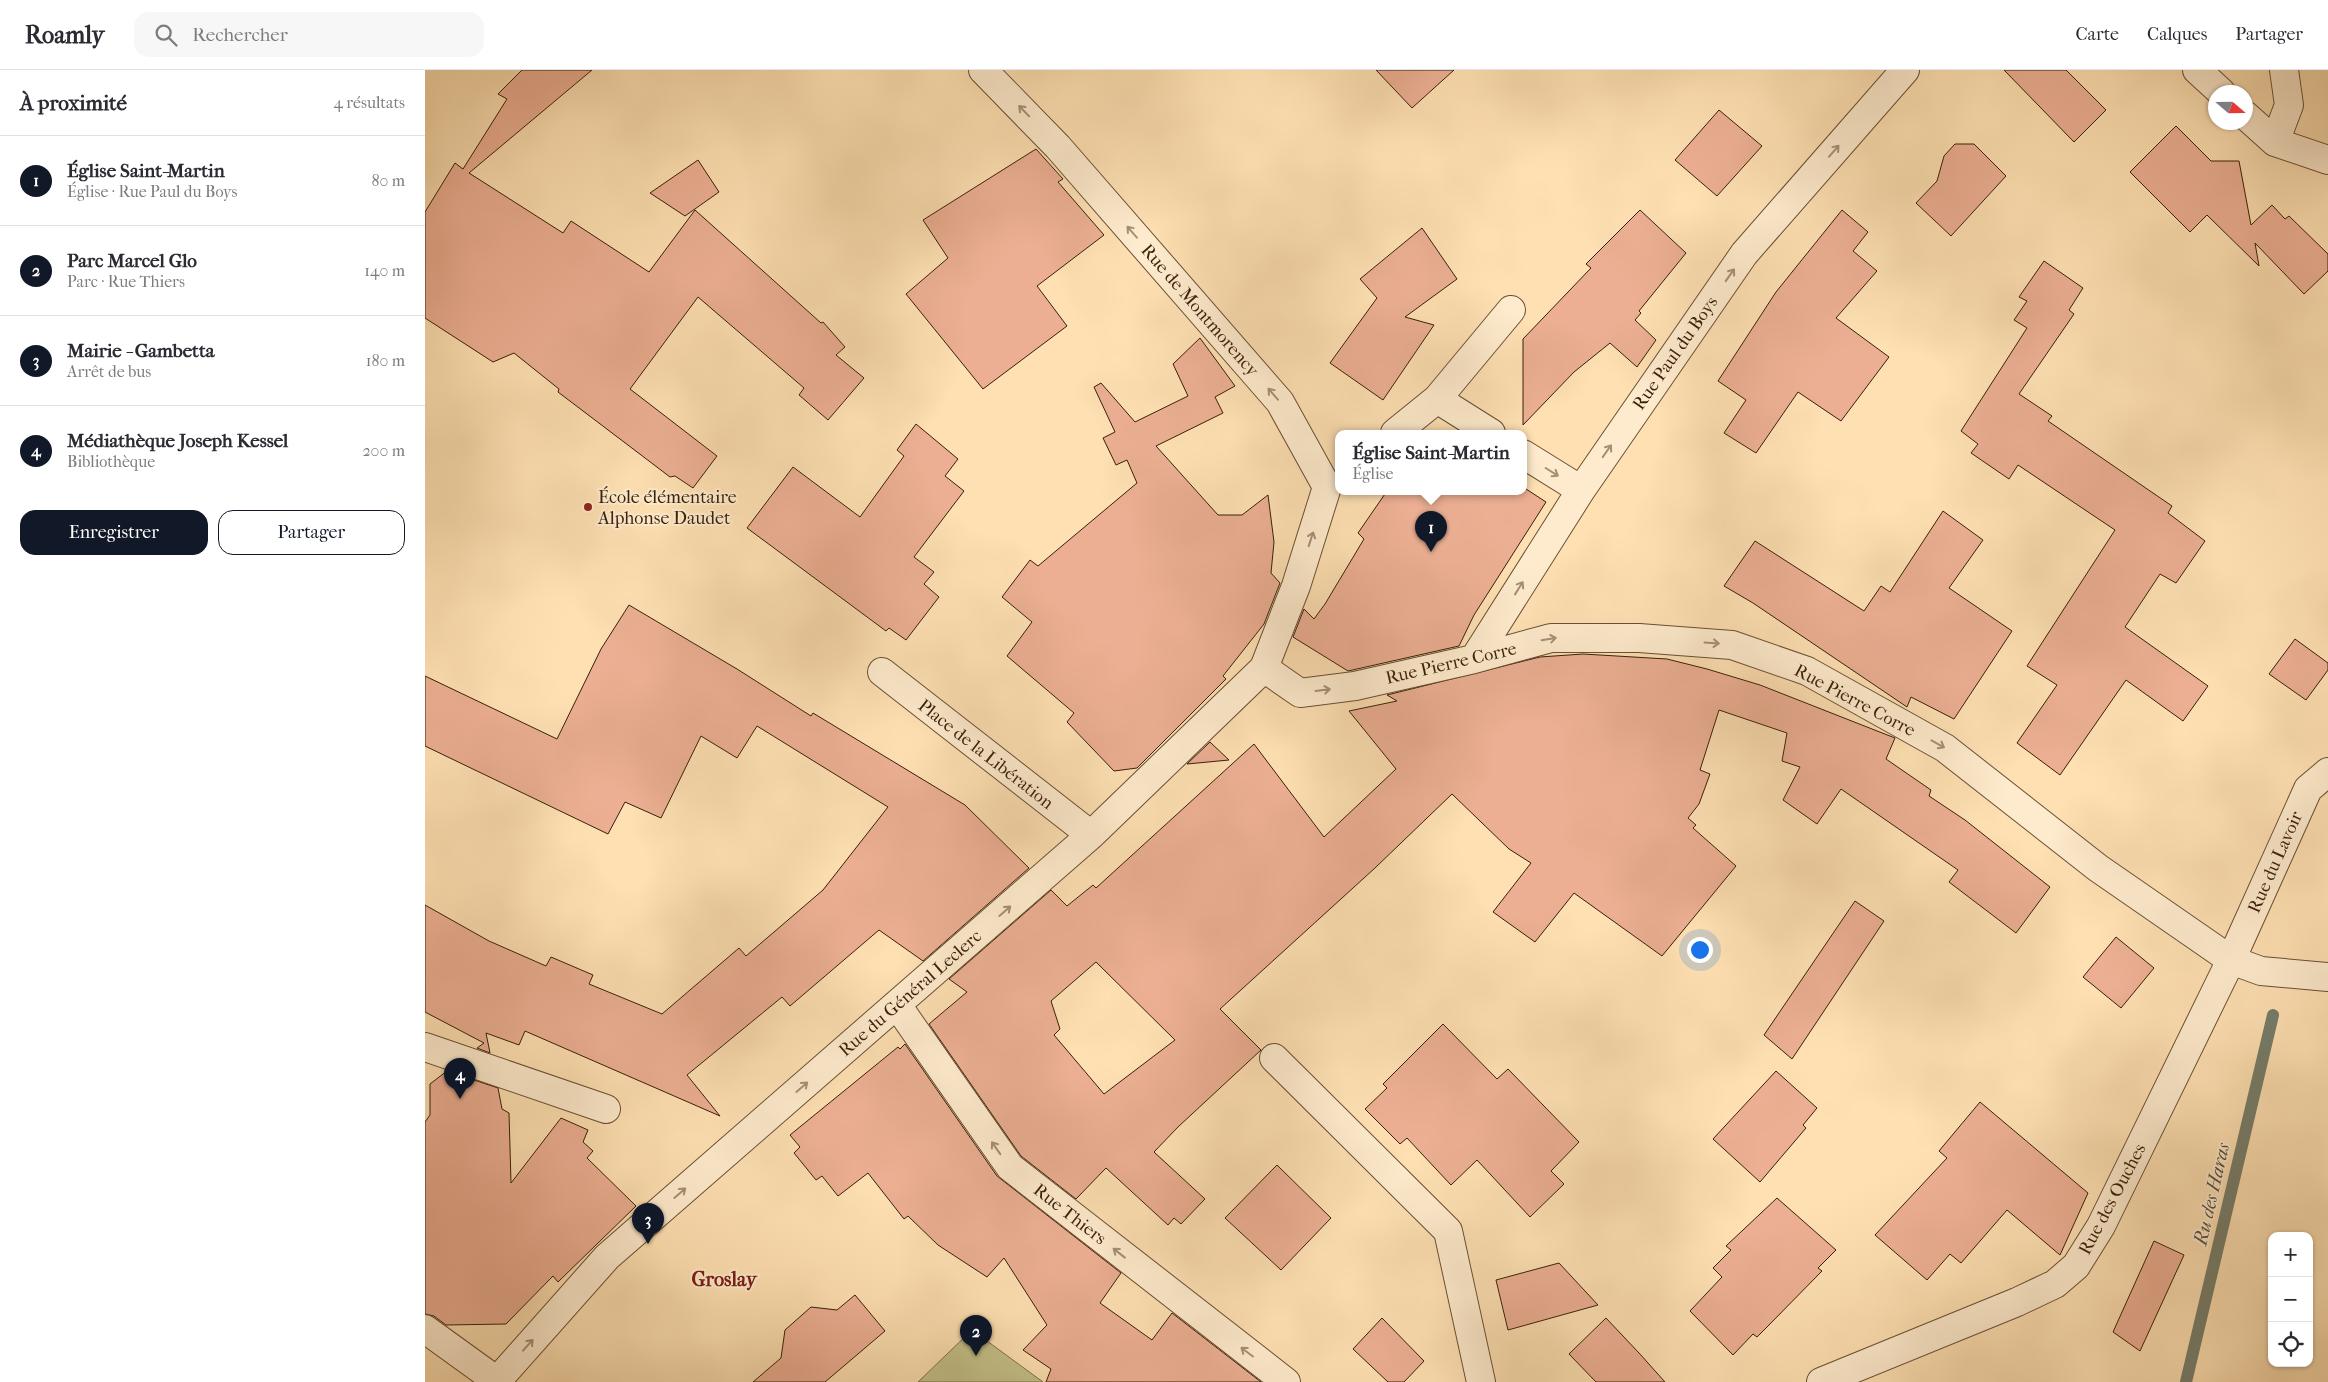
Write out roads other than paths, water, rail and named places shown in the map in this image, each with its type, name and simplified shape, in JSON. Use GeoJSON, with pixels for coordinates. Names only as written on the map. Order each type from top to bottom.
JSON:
{"type":"FeatureCollection","features":[{"type":"Feature","properties":{"kind":"street","name":"Rue de Montmorency"},"geometry":{"type":"LineString","coordinates":[[983,70],[1058,147],[1280,402],[1333,483],[1296,586]]}},
{"type":"Feature","properties":{"kind":"street","name":"Rue Paul du Boys"},"geometry":{"type":"LineString","coordinates":[[1474,659],[1581,490],[1744,254],[1905,70]]}},
{"type":"Feature","properties":{"kind":"street"},"geometry":{"type":"LineString","coordinates":[[2197,70],[2213,85]]}},
{"type":"Feature","properties":{"kind":"street"},"geometry":{"type":"LineString","coordinates":[[2275,142],[2289,104],[2284,70]]}},
{"type":"Feature","properties":{"kind":"street"},"geometry":{"type":"LineString","coordinates":[[2253,122],[2275,142],[2328,160]]}},
{"type":"Feature","properties":{"kind":"street"},"geometry":{"type":"LineString","coordinates":[[1399,430],[1437,399],[1511,310]]}},
{"type":"Feature","properties":{"kind":"street"},"geometry":{"type":"LineString","coordinates":[[1437,399],[1486,430]]}},
{"type":"Feature","properties":{"kind":"street"},"geometry":{"type":"LineString","coordinates":[[1527,456],[1581,490]]}},
{"type":"Feature","properties":{"kind":"street","name":"Rue du Général Leclerc"},"geometry":{"type":"LineString","coordinates":[[497,1381],[607,1257],[1091,835],[1264,668],[1296,586]]}},
{"type":"Feature","properties":{"kind":"street","name":"Rue Pierre Corre"},"geometry":{"type":"LineString","coordinates":[[1264,668],[1300,693],[1355,686],[1474,659],[1551,638],[1639,638],[1732,645],[1807,671],[1945,748],[2098,868],[2231,960],[2261,971],[2328,977]]}},
{"type":"Feature","properties":{"kind":"street","name":"Place de la Libération"},"geometry":{"type":"LineString","coordinates":[[882,672],[1091,835]]}},
{"type":"Feature","properties":{"kind":"street","name":"Rue du Lavoir"},"geometry":{"type":"LineString","coordinates":[[2231,960],[2308,790],[2328,772]]}},
{"type":"Feature","properties":{"kind":"street","name":"Rue des Ouches"},"geometry":{"type":"LineString","coordinates":[[1821,1382],[2017,1302],[2055,1284],[2076,1266],[2101,1226],[2231,960]]}},
{"type":"Feature","properties":{"kind":"street","name":"Rue Thiers"},"geometry":{"type":"LineString","coordinates":[[897,1005],[1010,1167],[1286,1382]]}},
{"type":"Feature","properties":{"kind":"street"},"geometry":{"type":"LineString","coordinates":[[425,1047],[606,1109]]}},
{"type":"Feature","properties":{"kind":"street"},"geometry":{"type":"LineString","coordinates":[[1274,1058],[1448,1231],[1481,1382]]}},
{"type":"Feature","properties":{"kind":"street"},"geometry":{"type":"LineString","coordinates":[[425,1329],[497,1381]]}},
{"type":"Feature","properties":{"kind":"waterway","name":"Ru des Haras"},"geometry":{"type":"LineString","coordinates":[[2186,1382],[2273,1015]]}},
{"type":"Feature","properties":{"kind":"place","name":"École élémentaire Alphonse Daudet"},"geometry":{"type":"Point","coordinates":[588,507]}},
{"type":"Feature","properties":{"kind":"place","name":"Église Saint-Martin"},"geometry":{"type":"Point","coordinates":[1431,552]}},
{"type":"Feature","properties":{"kind":"place","name":"Médiathèque Joseph Kessel"},"geometry":{"type":"Point","coordinates":[460,1099]}},
{"type":"Feature","properties":{"kind":"place","name":"Mairie - Gambetta"},"geometry":{"type":"Point","coordinates":[648,1244]}},
{"type":"Feature","properties":{"kind":"place","name":"Parc Marcel Glo"},"geometry":{"type":"Point","coordinates":[976,1356]}},
{"type":"Feature","properties":{"kind":"district","name":"Groslay"},"geometry":{"type":"Point","coordinates":[724,1279]}}]}
